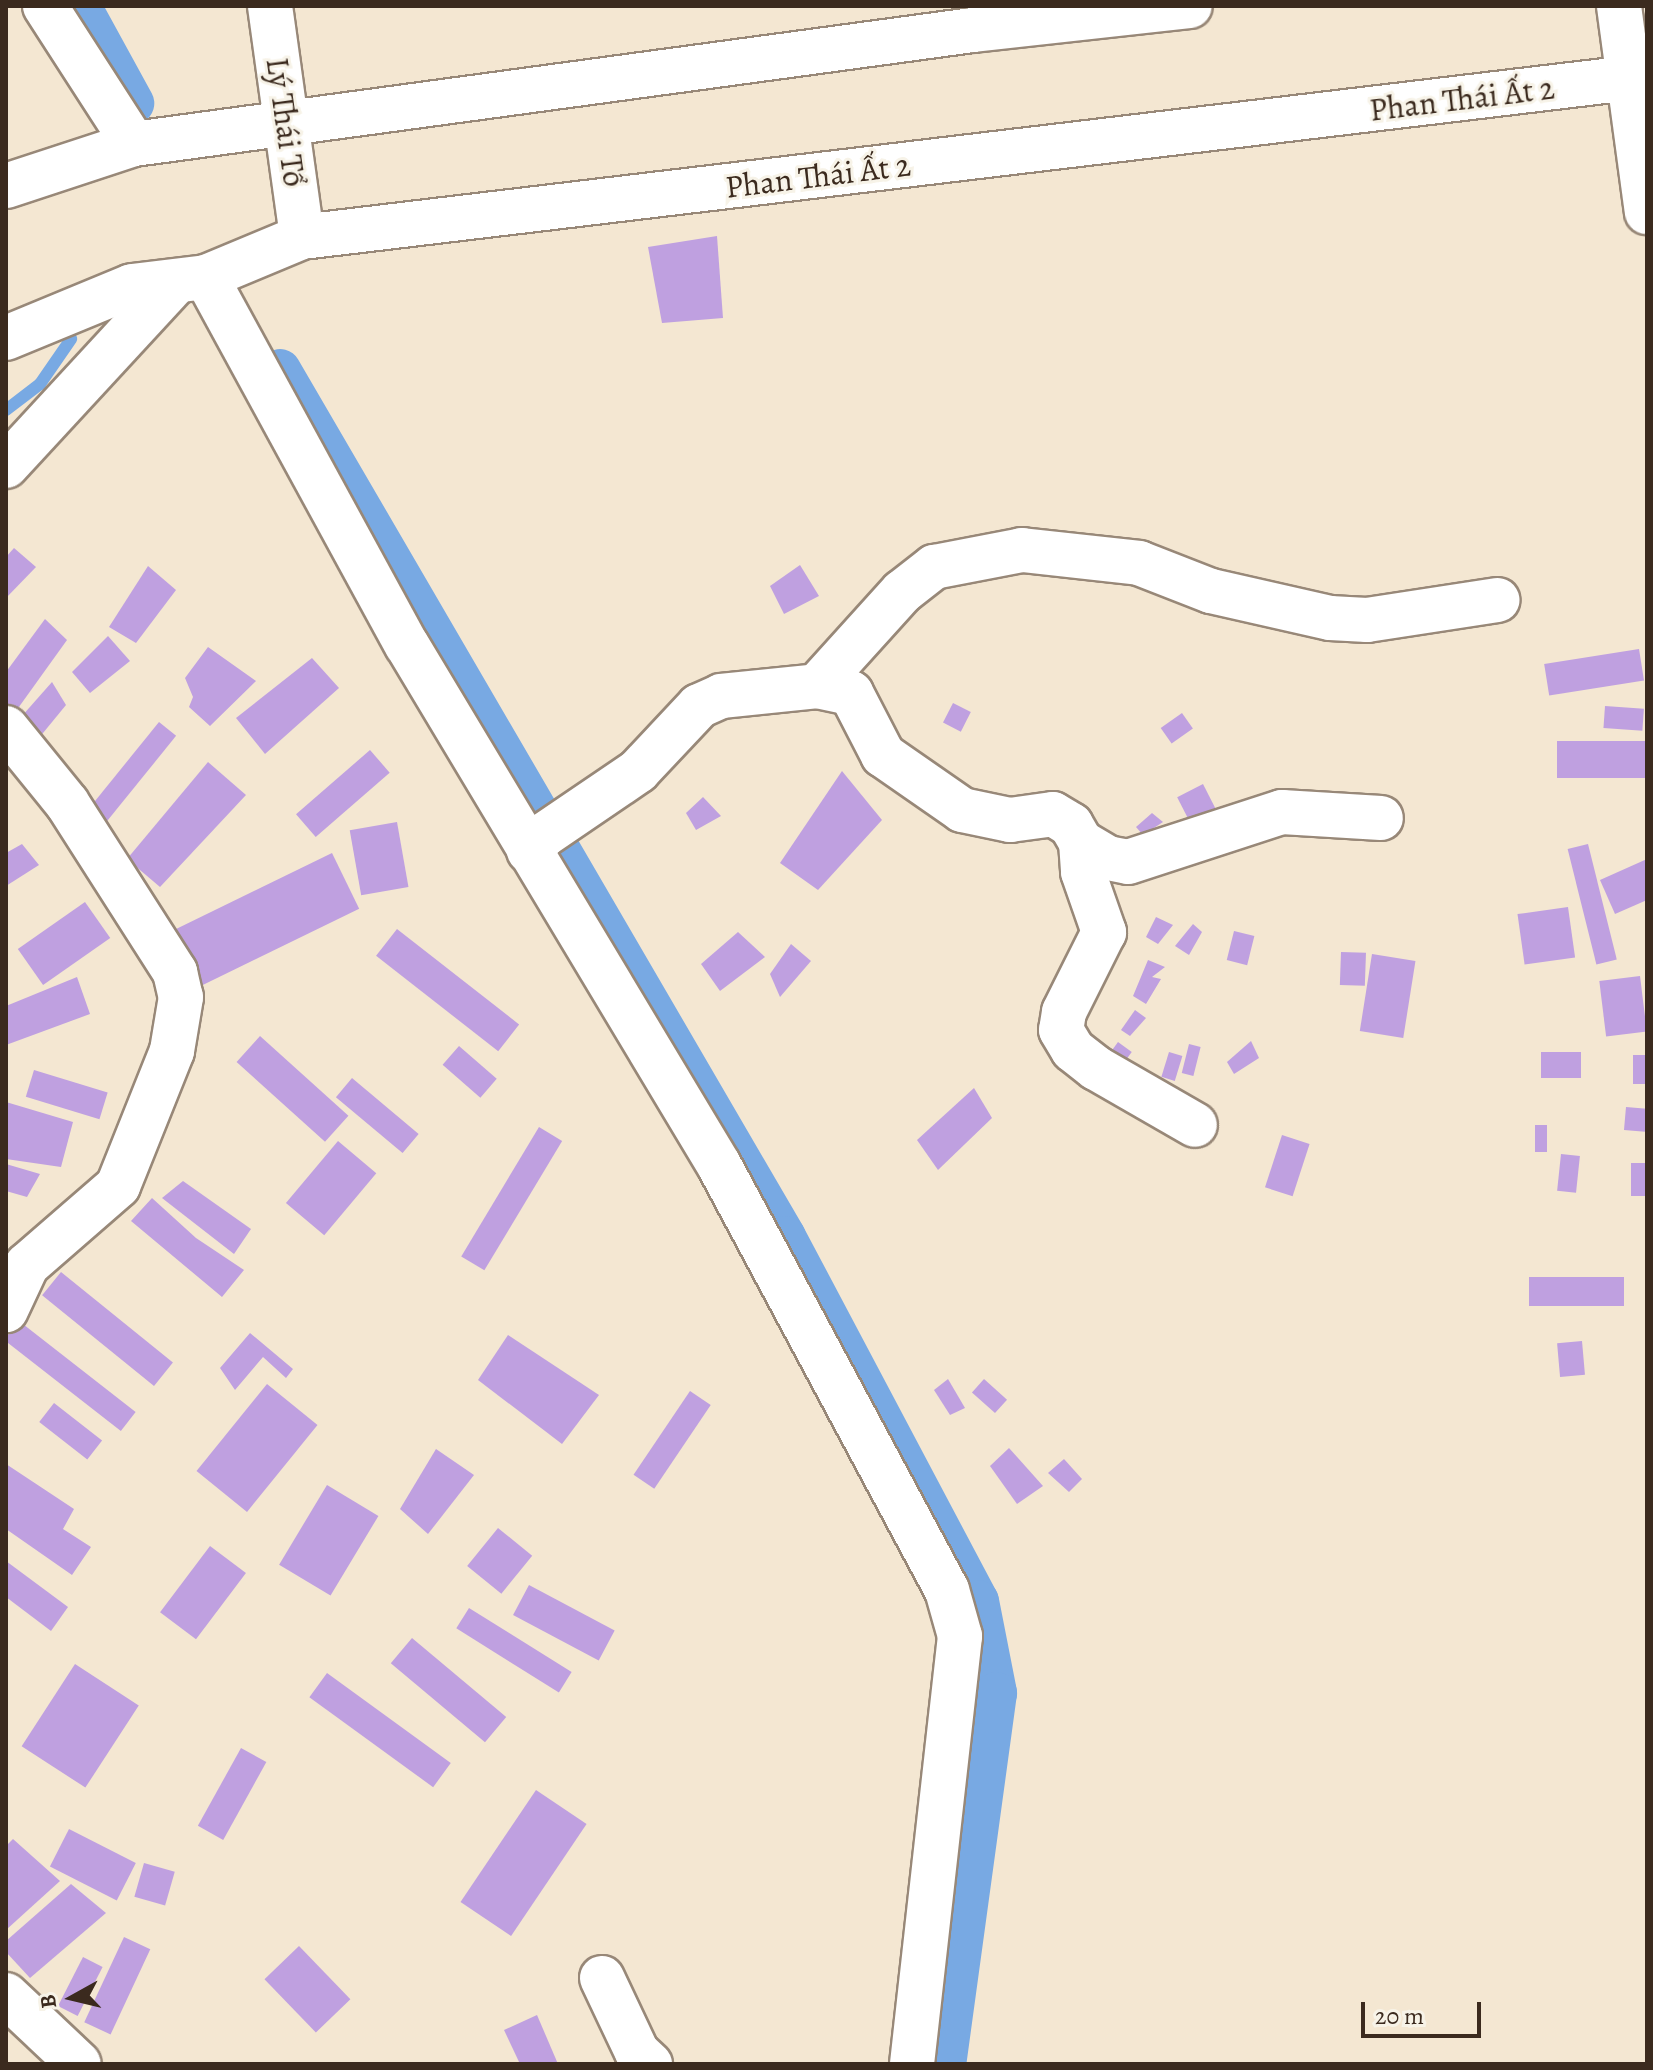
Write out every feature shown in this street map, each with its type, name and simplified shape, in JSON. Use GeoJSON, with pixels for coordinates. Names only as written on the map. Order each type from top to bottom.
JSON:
{"type":"FeatureCollection","features":[{"type":"Feature","properties":{"kind":"street"},"geometry":{"type":"LineString","coordinates":[[45,6],[134,144]]}},
{"type":"Feature","properties":{"kind":"street","name":"Lý Thái Tổ"},"geometry":{"type":"LineString","coordinates":[[270,6],[302,237]]}},
{"type":"Feature","properties":{"kind":"street"},"geometry":{"type":"LineString","coordinates":[[6,186],[134,144],[287,127],[918,22],[1190,6]]}},
{"type":"Feature","properties":{"kind":"street"},"geometry":{"type":"LineString","coordinates":[[1619,6],[1638,78],[1647,212]]}},
{"type":"Feature","properties":{"kind":"street","name":"Phan Thái Ất 2"},"geometry":{"type":"LineString","coordinates":[[6,338],[132,286],[190,281],[302,237],[1638,78]]}},
{"type":"Feature","properties":{"kind":"street"},"geometry":{"type":"LineString","coordinates":[[6,466],[190,281],[407,645],[550,833],[719,1165],[947,1590],[960,1636],[912,2064]]}},
{"type":"Feature","properties":{"kind":"street"},"geometry":{"type":"LineString","coordinates":[[817,686],[902,592],[934,567],[1022,550],[1139,563],[1211,591],[1330,618],[1367,620],[1497,600]]}},
{"type":"Feature","properties":{"kind":"street"},"geometry":{"type":"LineString","coordinates":[[550,833],[638,771],[699,706],[721,696],[817,686],[851,693],[883,755],[962,810],[1010,820],[1053,814],[1071,825],[1081,842],[1083,872],[1104,932],[1064,1012],[1061,1030],[1073,1050],[1096,1068],[1195,1125]]}},
{"type":"Feature","properties":{"kind":"street"},"geometry":{"type":"LineString","coordinates":[[6,728],[67,803],[175,972],[181,997],[172,1051],[118,1186],[27,1265],[6,1310]]}},
{"type":"Feature","properties":{"kind":"street"},"geometry":{"type":"LineString","coordinates":[[1081,842],[1108,858],[1128,862],[1282,812],[1381,818]]}},
{"type":"Feature","properties":{"kind":"street"},"geometry":{"type":"LineString","coordinates":[[602,1978],[637,2052],[650,2064]]}},
{"type":"Feature","properties":{"kind":"street"},"geometry":{"type":"LineString","coordinates":[[6,1995],[79,2064]]}},
{"type":"Feature","properties":{"kind":"building"},"geometry":{"type":"Polygon","coordinates":[[[717,236],[723,318],[662,323],[648,247],[717,236]]]}},
{"type":"Feature","properties":{"kind":"building"},"geometry":{"type":"Polygon","coordinates":[[[14,548],[36,567],[6,598],[6,557],[14,548]]]}},
{"type":"Feature","properties":{"kind":"building"},"geometry":{"type":"Polygon","coordinates":[[[800,565],[819,596],[784,614],[770,586],[800,565]]]}},
{"type":"Feature","properties":{"kind":"building"},"geometry":{"type":"Polygon","coordinates":[[[148,566],[176,590],[136,643],[109,627],[148,566]]]}},
{"type":"Feature","properties":{"kind":"building"},"geometry":{"type":"Polygon","coordinates":[[[45,619],[67,640],[11,718],[6,712],[6,672],[45,619]]]}},
{"type":"Feature","properties":{"kind":"building"},"geometry":{"type":"Polygon","coordinates":[[[108,636],[130,661],[90,693],[72,672],[108,636]]]}},
{"type":"Feature","properties":{"kind":"building"},"geometry":{"type":"Polygon","coordinates":[[[208,647],[256,681],[210,726],[189,707],[193,697],[185,678],[208,647]]]}},
{"type":"Feature","properties":{"kind":"building"},"geometry":{"type":"Polygon","coordinates":[[[1639,649],[1644,681],[1549,696],[1544,664],[1639,649]]]}},
{"type":"Feature","properties":{"kind":"building"},"geometry":{"type":"Polygon","coordinates":[[[312,658],[339,688],[265,754],[236,718],[312,658]]]}},
{"type":"Feature","properties":{"kind":"building"},"geometry":{"type":"Polygon","coordinates":[[[52,682],[66,705],[34,744],[14,725],[52,682]]]}},
{"type":"Feature","properties":{"kind":"building"},"geometry":{"type":"Polygon","coordinates":[[[953,703],[971,712],[961,732],[943,723],[953,703]]]}},
{"type":"Feature","properties":{"kind":"building"},"geometry":{"type":"Polygon","coordinates":[[[1605,706],[1644,709],[1642,731],[1603,728],[1605,706]]]}},
{"type":"Feature","properties":{"kind":"building"},"geometry":{"type":"Polygon","coordinates":[[[1182,713],[1193,729],[1172,743],[1161,728],[1182,713]]]}},
{"type":"Feature","properties":{"kind":"building"},"geometry":{"type":"Polygon","coordinates":[[[159,722],[176,736],[102,827],[85,813],[159,722]]]}},
{"type":"Feature","properties":{"kind":"building"},"geometry":{"type":"Polygon","coordinates":[[[1557,741],[1647,741],[1647,778],[1557,778],[1557,741]]]}},
{"type":"Feature","properties":{"kind":"building"},"geometry":{"type":"Polygon","coordinates":[[[370,750],[390,773],[316,837],[296,814],[370,750]]]}},
{"type":"Feature","properties":{"kind":"building"},"geometry":{"type":"Polygon","coordinates":[[[208,762],[246,795],[160,887],[127,859],[208,762]]]}},
{"type":"Feature","properties":{"kind":"building"},"geometry":{"type":"Polygon","coordinates":[[[842,771],[882,820],[818,890],[780,863],[842,771]]]}},
{"type":"Feature","properties":{"kind":"building"},"geometry":{"type":"Polygon","coordinates":[[[1203,784],[1222,821],[1196,835],[1177,797],[1203,784]]]}},
{"type":"Feature","properties":{"kind":"building"},"geometry":{"type":"Polygon","coordinates":[[[703,797],[721,816],[696,830],[686,813],[703,797]]]}},
{"type":"Feature","properties":{"kind":"building"},"geometry":{"type":"Polygon","coordinates":[[[1152,813],[1163,822],[1143,835],[1136,827],[1152,813]]]}},
{"type":"Feature","properties":{"kind":"building"},"geometry":{"type":"Polygon","coordinates":[[[397,822],[408,887],[361,895],[350,830],[397,822]]]}},
{"type":"Feature","properties":{"kind":"building"},"geometry":{"type":"Polygon","coordinates":[[[22,844],[39,865],[6,886],[6,853],[22,844]]]}},
{"type":"Feature","properties":{"kind":"building"},"geometry":{"type":"Polygon","coordinates":[[[1588,844],[1617,959],[1596,965],[1568,849],[1588,844]]]}},
{"type":"Feature","properties":{"kind":"building"},"geometry":{"type":"Polygon","coordinates":[[[332,853],[359,909],[199,987],[172,931],[332,853]]]}},
{"type":"Feature","properties":{"kind":"building"},"geometry":{"type":"Polygon","coordinates":[[[1647,859],[1647,900],[1615,914],[1600,880],[1647,859]]]}},
{"type":"Feature","properties":{"kind":"building"},"geometry":{"type":"Polygon","coordinates":[[[85,902],[110,938],[43,985],[18,949],[85,902]]]}},
{"type":"Feature","properties":{"kind":"building"},"geometry":{"type":"Polygon","coordinates":[[[1568,907],[1575,958],[1525,965],[1517,914],[1568,907]]]}},
{"type":"Feature","properties":{"kind":"building"},"geometry":{"type":"Polygon","coordinates":[[[1156,917],[1173,925],[1158,944],[1146,937],[1156,917]]]}},
{"type":"Feature","properties":{"kind":"building"},"geometry":{"type":"Polygon","coordinates":[[[1193,924],[1202,932],[1189,955],[1175,946],[1193,924]]]}},
{"type":"Feature","properties":{"kind":"building"},"geometry":{"type":"Polygon","coordinates":[[[397,929],[519,1024],[498,1051],[376,956],[397,929]]]}},
{"type":"Feature","properties":{"kind":"building"},"geometry":{"type":"Polygon","coordinates":[[[1234,931],[1254,936],[1247,965],[1227,960],[1234,931]]]}},
{"type":"Feature","properties":{"kind":"building"},"geometry":{"type":"Polygon","coordinates":[[[738,932],[765,957],[720,991],[701,964],[738,932]]]}},
{"type":"Feature","properties":{"kind":"building"},"geometry":{"type":"Polygon","coordinates":[[[791,944],[811,961],[780,997],[770,974],[791,944]]]}},
{"type":"Feature","properties":{"kind":"building"},"geometry":{"type":"Polygon","coordinates":[[[1341,952],[1366,953],[1365,986],[1340,985],[1341,952]]]}},
{"type":"Feature","properties":{"kind":"building"},"geometry":{"type":"Polygon","coordinates":[[[1372,954],[1415,961],[1403,1038],[1360,1031],[1372,954]]]}},
{"type":"Feature","properties":{"kind":"building"},"geometry":{"type":"Polygon","coordinates":[[[1148,960],[1165,967],[1152,977],[1161,979],[1146,1004],[1133,996],[1148,960]]]}},
{"type":"Feature","properties":{"kind":"building"},"geometry":{"type":"Polygon","coordinates":[[[1640,976],[1647,1032],[1606,1037],[1599,981],[1640,976]]]}},
{"type":"Feature","properties":{"kind":"building"},"geometry":{"type":"Polygon","coordinates":[[[77,977],[90,1014],[6,1045],[6,1006],[77,977]]]}},
{"type":"Feature","properties":{"kind":"building"},"geometry":{"type":"Polygon","coordinates":[[[1135,1010],[1146,1018],[1130,1036],[1121,1030],[1135,1010]]]}},
{"type":"Feature","properties":{"kind":"building"},"geometry":{"type":"Polygon","coordinates":[[[260,1036],[348,1116],[325,1142],[237,1062],[260,1036]]]}},
{"type":"Feature","properties":{"kind":"building"},"geometry":{"type":"Polygon","coordinates":[[[1251,1041],[1259,1058],[1234,1074],[1227,1062],[1251,1041]]]}},
{"type":"Feature","properties":{"kind":"building"},"geometry":{"type":"Polygon","coordinates":[[[1118,1042],[1132,1052],[1116,1074],[1102,1064],[1118,1042]]]}},
{"type":"Feature","properties":{"kind":"building"},"geometry":{"type":"Polygon","coordinates":[[[1189,1044],[1201,1047],[1193,1076],[1182,1073],[1189,1044]]]}},
{"type":"Feature","properties":{"kind":"building"},"geometry":{"type":"Polygon","coordinates":[[[459,1046],[497,1079],[480,1098],[443,1065],[459,1046]]]}},
{"type":"Feature","properties":{"kind":"building"},"geometry":{"type":"Polygon","coordinates":[[[1169,1052],[1182,1056],[1175,1081],[1161,1077],[1169,1052]]]}},
{"type":"Feature","properties":{"kind":"building"},"geometry":{"type":"Polygon","coordinates":[[[1541,1052],[1581,1052],[1581,1078],[1541,1078],[1541,1052]]]}},
{"type":"Feature","properties":{"kind":"building"},"geometry":{"type":"Polygon","coordinates":[[[1633,1055],[1647,1055],[1647,1084],[1633,1084],[1633,1055]]]}},
{"type":"Feature","properties":{"kind":"building"},"geometry":{"type":"Polygon","coordinates":[[[34,1070],[108,1093],[99,1119],[26,1097],[34,1070]]]}},
{"type":"Feature","properties":{"kind":"building"},"geometry":{"type":"Polygon","coordinates":[[[352,1078],[419,1134],[403,1153],[336,1097],[352,1078]]]}},
{"type":"Feature","properties":{"kind":"building"},"geometry":{"type":"Polygon","coordinates":[[[974,1088],[992,1118],[938,1170],[917,1140],[974,1088]]]}},
{"type":"Feature","properties":{"kind":"building"},"geometry":{"type":"Polygon","coordinates":[[[6,1102],[73,1122],[61,1167],[6,1159],[6,1102]]]}},
{"type":"Feature","properties":{"kind":"building"},"geometry":{"type":"Polygon","coordinates":[[[1626,1107],[1647,1109],[1645,1132],[1624,1130],[1626,1107]]]}},
{"type":"Feature","properties":{"kind":"building"},"geometry":{"type":"Polygon","coordinates":[[[1535,1125],[1547,1125],[1547,1152],[1535,1152],[1535,1125]]]}},
{"type":"Feature","properties":{"kind":"building"},"geometry":{"type":"Polygon","coordinates":[[[539,1127],[562,1141],[484,1270],[461,1256],[539,1127]]]}},
{"type":"Feature","properties":{"kind":"building"},"geometry":{"type":"Polygon","coordinates":[[[1282,1135],[1310,1144],[1293,1196],[1265,1187],[1282,1135]]]}},
{"type":"Feature","properties":{"kind":"building"},"geometry":{"type":"Polygon","coordinates":[[[338,1141],[376,1173],[324,1235],[286,1203],[338,1141]]]}},
{"type":"Feature","properties":{"kind":"building"},"geometry":{"type":"Polygon","coordinates":[[[1561,1154],[1580,1156],[1576,1193],[1557,1191],[1561,1154]]]}},
{"type":"Feature","properties":{"kind":"building"},"geometry":{"type":"Polygon","coordinates":[[[1631,1163],[1647,1163],[1647,1196],[1631,1196],[1631,1163]]]}},
{"type":"Feature","properties":{"kind":"building"},"geometry":{"type":"Polygon","coordinates":[[[6,1164],[40,1174],[27,1197],[6,1191],[6,1164]]]}},
{"type":"Feature","properties":{"kind":"building"},"geometry":{"type":"Polygon","coordinates":[[[183,1181],[251,1229],[234,1254],[162,1198],[183,1181]]]}},
{"type":"Feature","properties":{"kind":"building"},"geometry":{"type":"Polygon","coordinates":[[[152,1198],[196,1238],[244,1270],[222,1297],[131,1221],[152,1198]]]}},
{"type":"Feature","properties":{"kind":"building"},"geometry":{"type":"Polygon","coordinates":[[[61,1272],[173,1363],[154,1386],[42,1295],[61,1272]]]}},
{"type":"Feature","properties":{"kind":"building"},"geometry":{"type":"Polygon","coordinates":[[[1529,1277],[1624,1277],[1624,1306],[1529,1306],[1529,1277]]]}},
{"type":"Feature","properties":{"kind":"building"},"geometry":{"type":"Polygon","coordinates":[[[19,1321],[136,1412],[121,1431],[6,1341],[19,1321]]]}},
{"type":"Feature","properties":{"kind":"building"},"geometry":{"type":"Polygon","coordinates":[[[250,1333],[293,1369],[286,1378],[263,1357],[235,1390],[220,1368],[250,1333]]]}},
{"type":"Feature","properties":{"kind":"building"},"geometry":{"type":"Polygon","coordinates":[[[508,1335],[599,1395],[562,1444],[478,1380],[508,1335]]]}},
{"type":"Feature","properties":{"kind":"building"},"geometry":{"type":"Polygon","coordinates":[[[1582,1341],[1585,1375],[1560,1377],[1557,1343],[1582,1341]]]}},
{"type":"Feature","properties":{"kind":"building"},"geometry":{"type":"Polygon","coordinates":[[[948,1379],[965,1408],[950,1415],[934,1390],[948,1379]]]}},
{"type":"Feature","properties":{"kind":"building"},"geometry":{"type":"Polygon","coordinates":[[[984,1379],[1007,1400],[995,1413],[972,1392],[984,1379]]]}},
{"type":"Feature","properties":{"kind":"building"},"geometry":{"type":"Polygon","coordinates":[[[267,1384],[318,1425],[247,1512],[197,1471],[267,1384]]]}},
{"type":"Feature","properties":{"kind":"building"},"geometry":{"type":"Polygon","coordinates":[[[690,1391],[711,1405],[654,1489],[634,1475],[690,1391]]]}},
{"type":"Feature","properties":{"kind":"building"},"geometry":{"type":"Polygon","coordinates":[[[54,1403],[102,1441],[87,1459],[39,1422],[54,1403]]]}},
{"type":"Feature","properties":{"kind":"building"},"geometry":{"type":"Polygon","coordinates":[[[1009,1448],[1043,1486],[1017,1504],[990,1466],[1009,1448]]]}},
{"type":"Feature","properties":{"kind":"building"},"geometry":{"type":"Polygon","coordinates":[[[436,1449],[474,1475],[428,1534],[400,1509],[436,1449]]]}},
{"type":"Feature","properties":{"kind":"building"},"geometry":{"type":"Polygon","coordinates":[[[1064,1459],[1082,1479],[1069,1492],[1048,1473],[1064,1459]]]}},
{"type":"Feature","properties":{"kind":"building"},"geometry":{"type":"Polygon","coordinates":[[[6,1464],[74,1509],[63,1529],[91,1547],[72,1575],[6,1529],[6,1464]]]}},
{"type":"Feature","properties":{"kind":"building"},"geometry":{"type":"Polygon","coordinates":[[[327,1485],[378,1516],[331,1596],[279,1565],[327,1485]]]}},
{"type":"Feature","properties":{"kind":"building"},"geometry":{"type":"Polygon","coordinates":[[[498,1528],[532,1556],[501,1594],[467,1566],[498,1528]]]}},
{"type":"Feature","properties":{"kind":"building"},"geometry":{"type":"Polygon","coordinates":[[[210,1546],[246,1573],[196,1639],[160,1612],[210,1546]]]}},
{"type":"Feature","properties":{"kind":"building"},"geometry":{"type":"Polygon","coordinates":[[[6,1561],[68,1607],[51,1631],[6,1597],[6,1561]]]}},
{"type":"Feature","properties":{"kind":"building"},"geometry":{"type":"Polygon","coordinates":[[[529,1585],[615,1631],[599,1661],[513,1615],[529,1585]]]}},
{"type":"Feature","properties":{"kind":"building"},"geometry":{"type":"Polygon","coordinates":[[[469,1608],[572,1672],[559,1692],[456,1628],[469,1608]]]}},
{"type":"Feature","properties":{"kind":"building"},"geometry":{"type":"Polygon","coordinates":[[[412,1638],[506,1717],[485,1742],[391,1663],[412,1638]]]}},
{"type":"Feature","properties":{"kind":"building"},"geometry":{"type":"Polygon","coordinates":[[[75,1664],[139,1705],[85,1788],[22,1746],[75,1664]]]}},
{"type":"Feature","properties":{"kind":"building"},"geometry":{"type":"Polygon","coordinates":[[[327,1673],[451,1763],[433,1787],[309,1697],[327,1673]]]}},
{"type":"Feature","properties":{"kind":"building"},"geometry":{"type":"Polygon","coordinates":[[[241,1748],[266,1762],[223,1840],[198,1826],[241,1748]]]}},
{"type":"Feature","properties":{"kind":"building"},"geometry":{"type":"Polygon","coordinates":[[[536,1790],[587,1824],[511,1936],[461,1902],[536,1790]]]}},
{"type":"Feature","properties":{"kind":"building"},"geometry":{"type":"Polygon","coordinates":[[[69,1829],[136,1863],[117,1900],[50,1866],[69,1829]]]}},
{"type":"Feature","properties":{"kind":"building"},"geometry":{"type":"Polygon","coordinates":[[[13,1839],[60,1881],[6,1930],[6,1846],[13,1839]]]}},
{"type":"Feature","properties":{"kind":"building"},"geometry":{"type":"Polygon","coordinates":[[[144,1863],[175,1872],[165,1905],[134,1897],[144,1863]]]}},
{"type":"Feature","properties":{"kind":"building"},"geometry":{"type":"Polygon","coordinates":[[[71,1884],[106,1913],[30,1978],[6,1952],[6,1941],[71,1884]]]}},
{"type":"Feature","properties":{"kind":"building"},"geometry":{"type":"Polygon","coordinates":[[[124,1937],[150,1949],[111,2034],[84,2022],[124,1937]]]}},
{"type":"Feature","properties":{"kind":"building"},"geometry":{"type":"Polygon","coordinates":[[[299,1946],[350,1999],[316,2033],[264,1979],[299,1946]]]}},
{"type":"Feature","properties":{"kind":"building"},"geometry":{"type":"Polygon","coordinates":[[[83,1957],[103,1967],[78,2016],[58,2006],[83,1957]]]}},
{"type":"Feature","properties":{"kind":"building"},"geometry":{"type":"Polygon","coordinates":[[[537,2015],[558,2064],[520,2064],[504,2030],[537,2015]]]}},
{"type":"Feature","properties":{"kind":"waterway"},"geometry":{"type":"LineString","coordinates":[[80,6],[133,103]]}},
{"type":"Feature","properties":{"kind":"waterway"},"geometry":{"type":"LineString","coordinates":[[6,410],[40,384],[71,339]]}},
{"type":"Feature","properties":{"kind":"waterway"},"geometry":{"type":"LineString","coordinates":[[280,370],[785,1237],[978,1601],[996,1693],[945,2064]]}}]}
